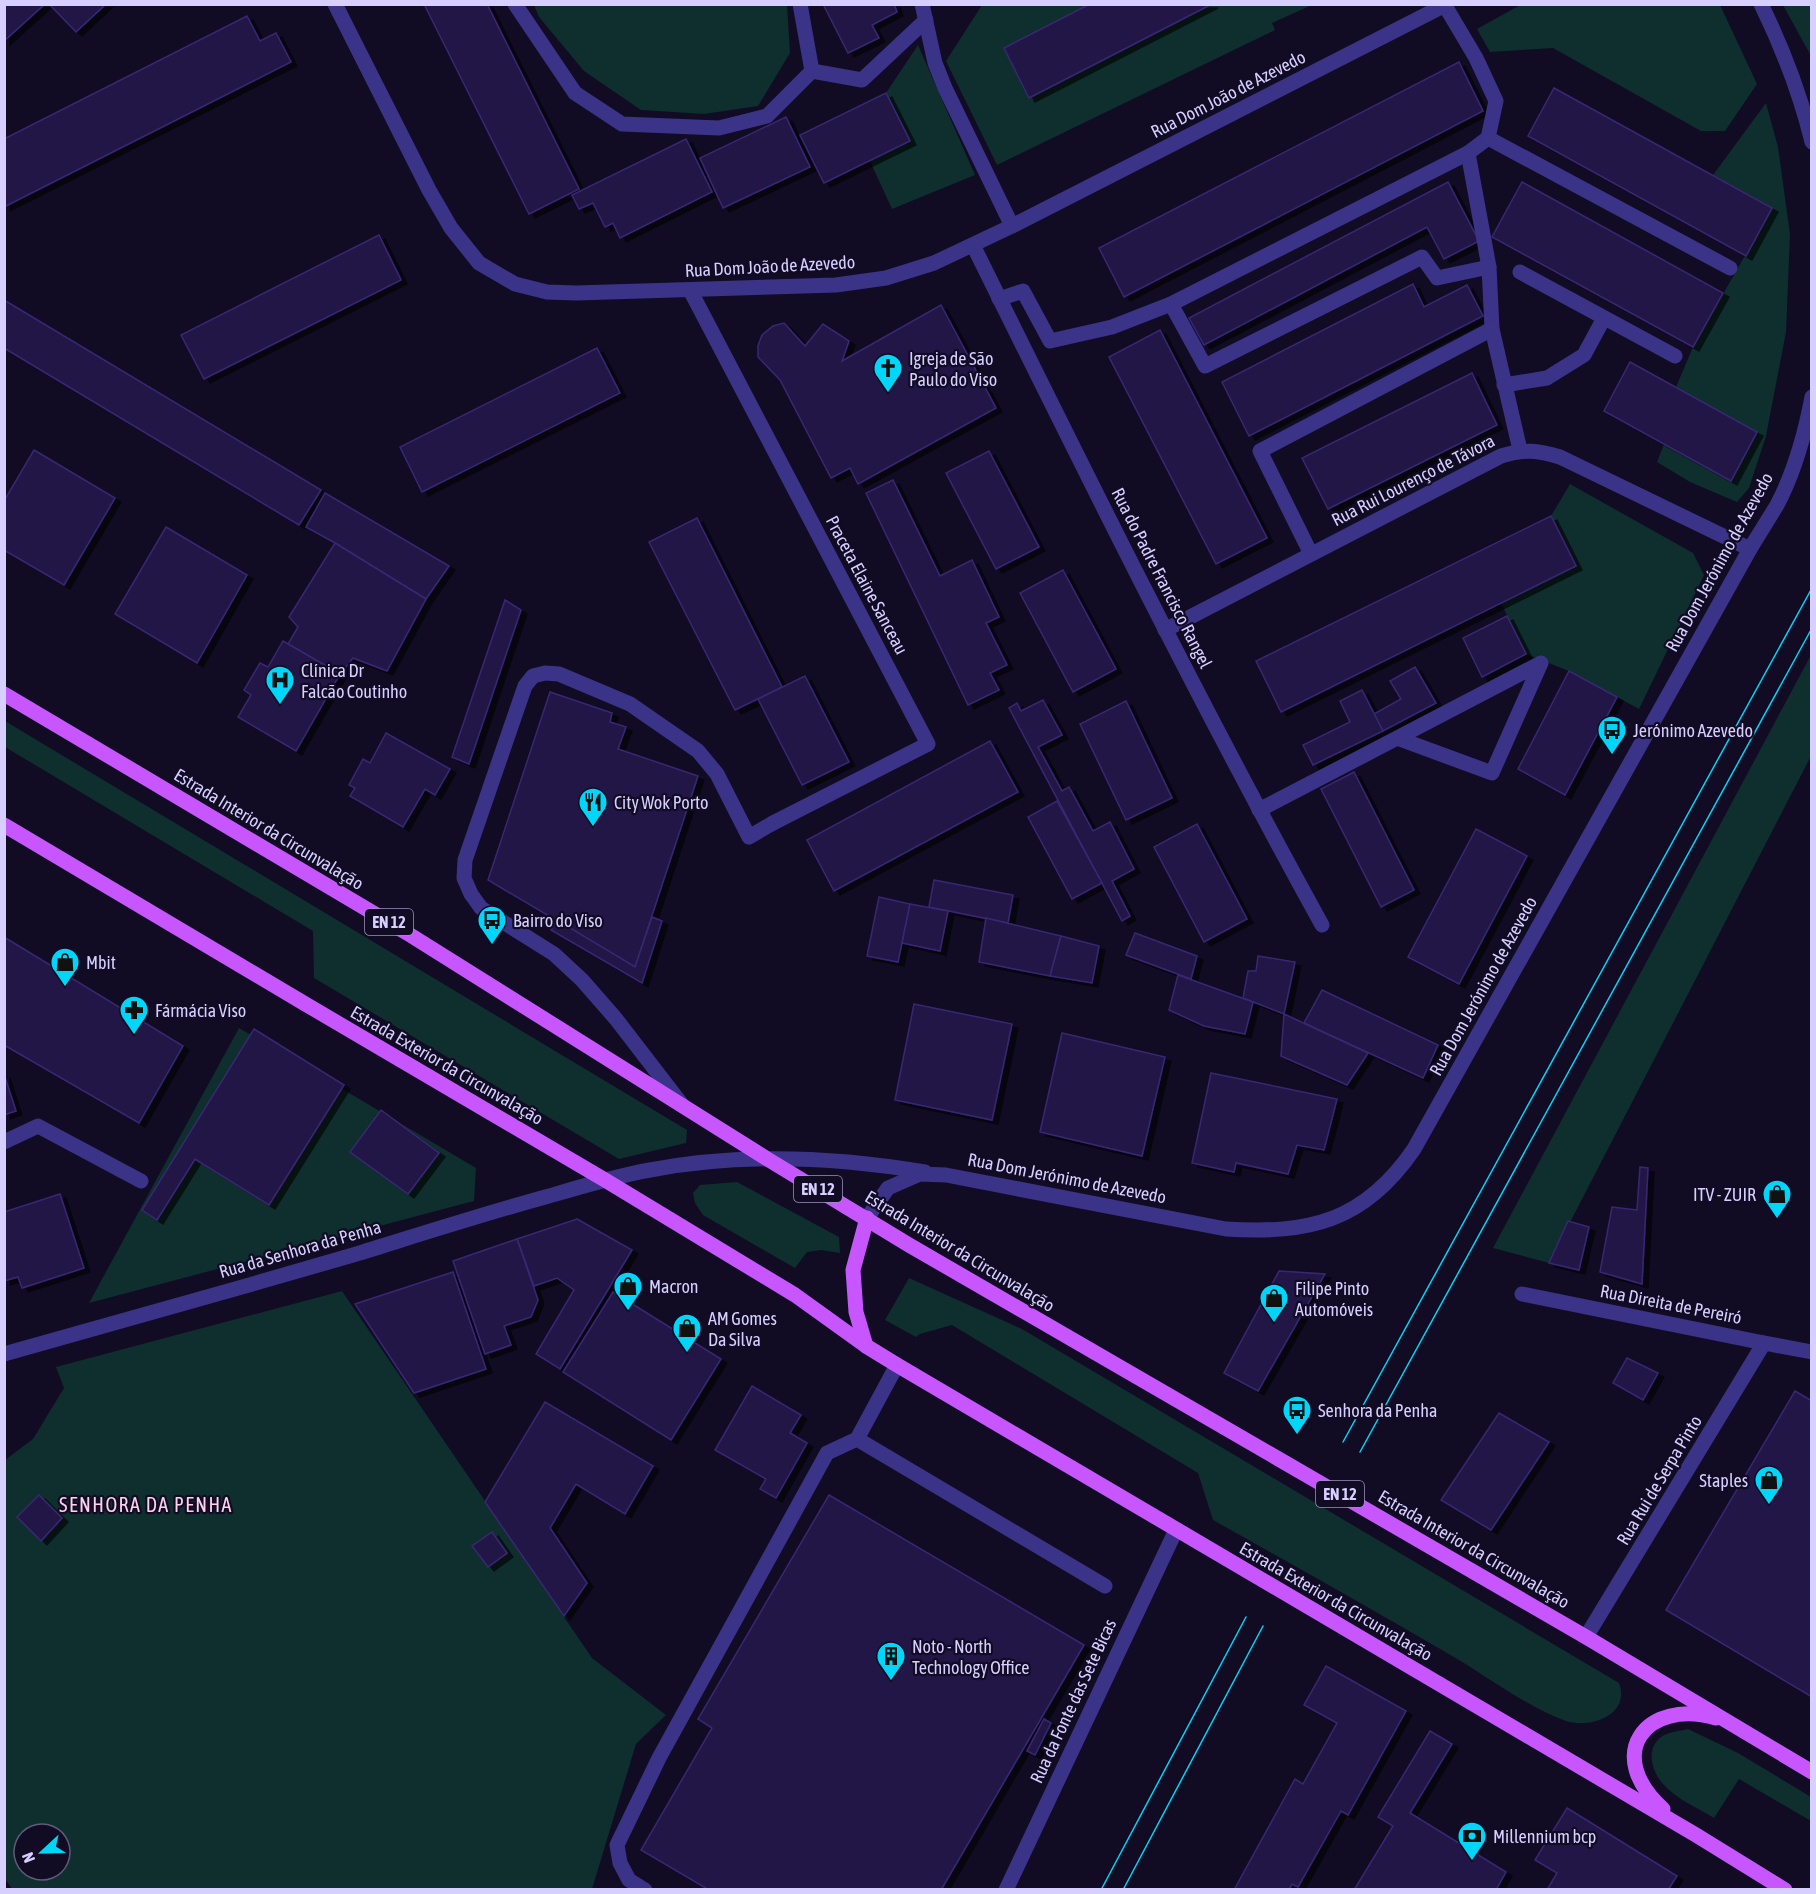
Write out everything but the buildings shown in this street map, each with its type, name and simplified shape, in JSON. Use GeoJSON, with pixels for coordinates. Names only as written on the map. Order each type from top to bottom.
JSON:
{"type":"FeatureCollection","features":[{"type":"Feature","properties":{"kind":"main road","name":"Estrada Interior da Circunvalação"},"geometry":{"type":"LineString","coordinates":[[4,694],[407,933],[769,1160],[937,1261],[1586,1636],[1812,1772]]}},
{"type":"Feature","properties":{"kind":"main road","name":"Estrada Exterior da Circunvalação"},"geometry":{"type":"LineString","coordinates":[[8,829],[605,1180],[795,1295],[866,1346],[897,1365],[1696,1835],[1785,1890]]}},
{"type":"Feature","properties":{"kind":"main road"},"geometry":{"type":"LineString","coordinates":[[866,1346],[856,1312],[853,1270],[867,1218]]}},
{"type":"Feature","properties":{"kind":"main road"},"geometry":{"type":"LineString","coordinates":[[1696,1835],[1646,1792],[1632,1759],[1636,1744],[1644,1730],[1657,1720],[1671,1715],[1707,1715],[1731,1722]]}},
{"type":"Feature","properties":{"kind":"street","name":"Rua Dom João de Azevedo"},"geometry":{"type":"LineString","coordinates":[[334,4],[429,190],[451,228],[479,263],[515,284],[547,292],[576,293],[825,286],[886,278],[934,263],[1012,226],[1445,5]]}},
{"type":"Feature","properties":{"kind":"street"},"geometry":{"type":"LineString","coordinates":[[515,4],[575,93],[622,124],[719,128],[767,116],[812,70]]}},
{"type":"Feature","properties":{"kind":"street"},"geometry":{"type":"LineString","coordinates":[[800,4],[812,70]]}},
{"type":"Feature","properties":{"kind":"street"},"geometry":{"type":"LineString","coordinates":[[1761,4],[1782,47],[1812,142]]}},
{"type":"Feature","properties":{"kind":"street"},"geometry":{"type":"LineString","coordinates":[[999,298],[1023,291],[1050,341],[1112,327],[1171,304],[1468,153],[1488,138],[1496,101],[1476,58],[1445,5]]}},
{"type":"Feature","properties":{"kind":"street"},"geometry":{"type":"LineString","coordinates":[[812,70],[862,80],[924,12]]}},
{"type":"Feature","properties":{"kind":"street"},"geometry":{"type":"LineString","coordinates":[[924,12],[935,63],[945,88],[1012,226]]}},
{"type":"Feature","properties":{"kind":"street"},"geometry":{"type":"LineString","coordinates":[[1488,138],[1730,268]]}},
{"type":"Feature","properties":{"kind":"street"},"geometry":{"type":"LineString","coordinates":[[1468,153],[1489,267],[1492,329],[1520,450]]}},
{"type":"Feature","properties":{"kind":"street","name":"Rua do Padre Francisco Rangel"},"geometry":{"type":"LineString","coordinates":[[973,245],[1165,630],[1322,925]]}},
{"type":"Feature","properties":{"kind":"street"},"geometry":{"type":"LineString","coordinates":[[1171,304],[1205,366],[1422,257],[1437,278],[1489,267]]}},
{"type":"Feature","properties":{"kind":"street"},"geometry":{"type":"LineString","coordinates":[[1520,272],[1675,356]]}},
{"type":"Feature","properties":{"kind":"street","name":"Praceta Elaine Sanceau"},"geometry":{"type":"LineString","coordinates":[[683,1106],[616,1019],[582,980],[554,954],[481,908],[464,879],[465,860],[525,686],[533,676],[545,673],[559,675],[630,704],[698,751],[717,774],[749,837],[928,744],[690,290]]}},
{"type":"Feature","properties":{"kind":"street"},"geometry":{"type":"LineString","coordinates":[[1504,385],[1547,378],[1584,355],[1604,318]]}},
{"type":"Feature","properties":{"kind":"street"},"geometry":{"type":"LineString","coordinates":[[1311,554],[1260,451],[1492,329]]}},
{"type":"Feature","properties":{"kind":"street","name":"Rua Dom Jerónimo de Azevedo"},"geometry":{"type":"LineString","coordinates":[[605,1180],[695,1163],[769,1160],[842,1161],[946,1175],[1226,1229],[1252,1230],[1307,1227],[1350,1210],[1369,1198],[1402,1166],[1414,1149],[1749,549],[1777,504],[1805,431],[1812,397]]}},
{"type":"Feature","properties":{"kind":"street","name":"Rua Rui Lourenço de Távora"},"geometry":{"type":"LineString","coordinates":[[1165,630],[1501,456],[1520,450],[1540,451],[1560,457],[1749,549]]}},
{"type":"Feature","properties":{"kind":"street"},"geometry":{"type":"LineString","coordinates":[[1259,810],[1448,711],[1541,663],[1492,773],[1397,738]]}},
{"type":"Feature","properties":{"kind":"street"},"geometry":{"type":"LineString","coordinates":[[4,1142],[38,1126],[141,1181]]}},
{"type":"Feature","properties":{"kind":"street","name":"Rua Dom Jerónimo de Azevedo"},"geometry":{"type":"LineString","coordinates":[[867,1218],[888,1188],[920,1174],[946,1175]]}},
{"type":"Feature","properties":{"kind":"street","name":"Rua da Senhora da Penha"},"geometry":{"type":"LineString","coordinates":[[4,1354],[605,1180]]}},
{"type":"Feature","properties":{"kind":"street","name":"Rua Direita de Pereiró"},"geometry":{"type":"LineString","coordinates":[[1522,1294],[1812,1352]]}},
{"type":"Feature","properties":{"kind":"street","name":"Rua Rui de Serpa Pinto"},"geometry":{"type":"LineString","coordinates":[[1586,1636],[1764,1343]]}},
{"type":"Feature","properties":{"kind":"street"},"geometry":{"type":"LineString","coordinates":[[645,1890],[629,1880],[620,1863],[617,1845],[659,1758],[827,1453],[857,1439],[897,1365]]}},
{"type":"Feature","properties":{"kind":"street"},"geometry":{"type":"LineString","coordinates":[[857,1439],[1106,1586]]}},
{"type":"Feature","properties":{"kind":"street","name":"Rua da Fonte das Sete Bicas"},"geometry":{"type":"LineString","coordinates":[[1006,1890],[1176,1530]]}},
{"type":"Feature","properties":{"kind":"green space"},"geometry":{"type":"Polygon","coordinates":[[[1522,4],[1720,5],[1757,84],[1725,131],[1701,131],[1553,48],[1490,52],[1477,29],[1522,4]]]}},
{"type":"Feature","properties":{"kind":"green space"},"geometry":{"type":"Polygon","coordinates":[[[534,5],[787,5],[790,53],[758,106],[704,114],[641,110],[584,71],[539,17],[534,5]]]}},
{"type":"Feature","properties":{"kind":"green space"},"geometry":{"type":"Polygon","coordinates":[[[982,5],[1090,5],[1004,48],[1029,98],[1212,5],[1312,5],[1272,23],[1275,30],[997,165],[946,61],[982,5]]]}},
{"type":"Feature","properties":{"kind":"green space"},"geometry":{"type":"Polygon","coordinates":[[[1783,5],[1811,5],[1811,56],[1783,5]]]}},
{"type":"Feature","properties":{"kind":"green space"},"geometry":{"type":"Polygon","coordinates":[[[918,45],[975,175],[892,209],[870,161],[910,141],[886,93],[918,45]]]}},
{"type":"Feature","properties":{"kind":"green space"},"geometry":{"type":"Polygon","coordinates":[[[1766,103],[1778,147],[1790,234],[1786,332],[1766,436],[1749,488],[1737,502],[1690,482],[1657,462],[1664,444],[1730,481],[1757,432],[1676,387],[1693,347],[1772,208],[1713,175],[1766,103]]]}},
{"type":"Feature","properties":{"kind":"green space"},"geometry":{"type":"Polygon","coordinates":[[[1570,484],[1693,553],[1704,575],[1639,709],[1569,671],[1526,654],[1501,603],[1576,566],[1551,516],[1570,484]]]}},
{"type":"Feature","properties":{"kind":"green space"},"geometry":{"type":"Polygon","coordinates":[[[1811,655],[1811,756],[1549,1263],[1493,1248],[1811,655]]]}},
{"type":"Feature","properties":{"kind":"green space"},"geometry":{"type":"Polygon","coordinates":[[[5,721],[687,1130],[686,1143],[619,1159],[314,978],[313,931],[5,747],[5,721]]]}},
{"type":"Feature","properties":{"kind":"green space"},"geometry":{"type":"Polygon","coordinates":[[[239,1028],[476,1168],[474,1201],[89,1303],[239,1028]]]}},
{"type":"Feature","properties":{"kind":"green space"},"geometry":{"type":"Polygon","coordinates":[[[737,1182],[839,1237],[840,1253],[821,1250],[807,1252],[795,1268],[703,1215],[695,1203],[693,1193],[700,1185],[737,1182]]]}},
{"type":"Feature","properties":{"kind":"green space"},"geometry":{"type":"Polygon","coordinates":[[[909,1278],[1022,1329],[1619,1683],[1621,1694],[1619,1703],[1606,1717],[1587,1723],[1566,1721],[1551,1715],[1418,1636],[1213,1520],[1198,1473],[952,1325],[916,1337],[885,1320],[909,1278]]]}},
{"type":"Feature","properties":{"kind":"green space"},"geometry":{"type":"Polygon","coordinates":[[[342,1291],[592,1658],[666,1715],[636,1744],[592,1889],[13,1890],[5,1879],[5,1460],[33,1439],[64,1388],[56,1367],[342,1291]]]}},
{"type":"Feature","properties":{"kind":"green space"},"geometry":{"type":"Polygon","coordinates":[[[1688,1729],[1738,1753],[1811,1797],[1811,1821],[1739,1779],[1714,1818],[1674,1794],[1659,1779],[1653,1767],[1653,1748],[1664,1735],[1688,1729]]]}},
{"type":"Feature","properties":{"kind":"tram line"},"geometry":{"type":"LineString","coordinates":[[1343,1442],[1812,588]]}},
{"type":"Feature","properties":{"kind":"tram line"},"geometry":{"type":"LineString","coordinates":[[1360,1452],[1812,628]]}},
{"type":"Feature","properties":{"kind":"tram line"},"geometry":{"type":"LineString","coordinates":[[1101,1890],[1246,1617]]}},
{"type":"Feature","properties":{"kind":"tram line"},"geometry":{"type":"LineString","coordinates":[[1123,1890],[1263,1626]]}},
{"type":"Feature","properties":{"kind":"place","name":"Igreja de São Paulo do Viso"},"geometry":{"type":"Point","coordinates":[888,394]}},
{"type":"Feature","properties":{"kind":"place","name":"Clínica Dr Falcão Coutinho"},"geometry":{"type":"Point","coordinates":[280,706]}},
{"type":"Feature","properties":{"kind":"place","name":"Jerónimo Azevedo"},"geometry":{"type":"Point","coordinates":[1612,756]}},
{"type":"Feature","properties":{"kind":"place","name":"City Wok Porto"},"geometry":{"type":"Point","coordinates":[593,828]}},
{"type":"Feature","properties":{"kind":"place","name":"Bairro do Viso"},"geometry":{"type":"Point","coordinates":[492,946]}},
{"type":"Feature","properties":{"kind":"place","name":"Mbit"},"geometry":{"type":"Point","coordinates":[65,988]}},
{"type":"Feature","properties":{"kind":"place","name":"Fármácia Viso"},"geometry":{"type":"Point","coordinates":[134,1036]}},
{"type":"Feature","properties":{"kind":"place","name":"ITV - ZUIR"},"geometry":{"type":"Point","coordinates":[1777,1220]}},
{"type":"Feature","properties":{"kind":"place","name":"Macron"},"geometry":{"type":"Point","coordinates":[628,1312]}},
{"type":"Feature","properties":{"kind":"place","name":"Filipe Pinto Automóveis"},"geometry":{"type":"Point","coordinates":[1274,1324]}},
{"type":"Feature","properties":{"kind":"place","name":"AM Gomes Da Silva"},"geometry":{"type":"Point","coordinates":[687,1354]}},
{"type":"Feature","properties":{"kind":"place","name":"Senhora da Penha"},"geometry":{"type":"Point","coordinates":[1297,1436]}},
{"type":"Feature","properties":{"kind":"place","name":"Staples"},"geometry":{"type":"Point","coordinates":[1769,1506]}},
{"type":"Feature","properties":{"kind":"place","name":"Noto - North Technology Office"},"geometry":{"type":"Point","coordinates":[891,1682]}},
{"type":"Feature","properties":{"kind":"place","name":"Millennium bcp"},"geometry":{"type":"Point","coordinates":[1472,1862]}},
{"type":"Feature","properties":{"kind":"district","name":"SENHORA DA PENHA"},"geometry":{"type":"Point","coordinates":[146,1504]}}]}
